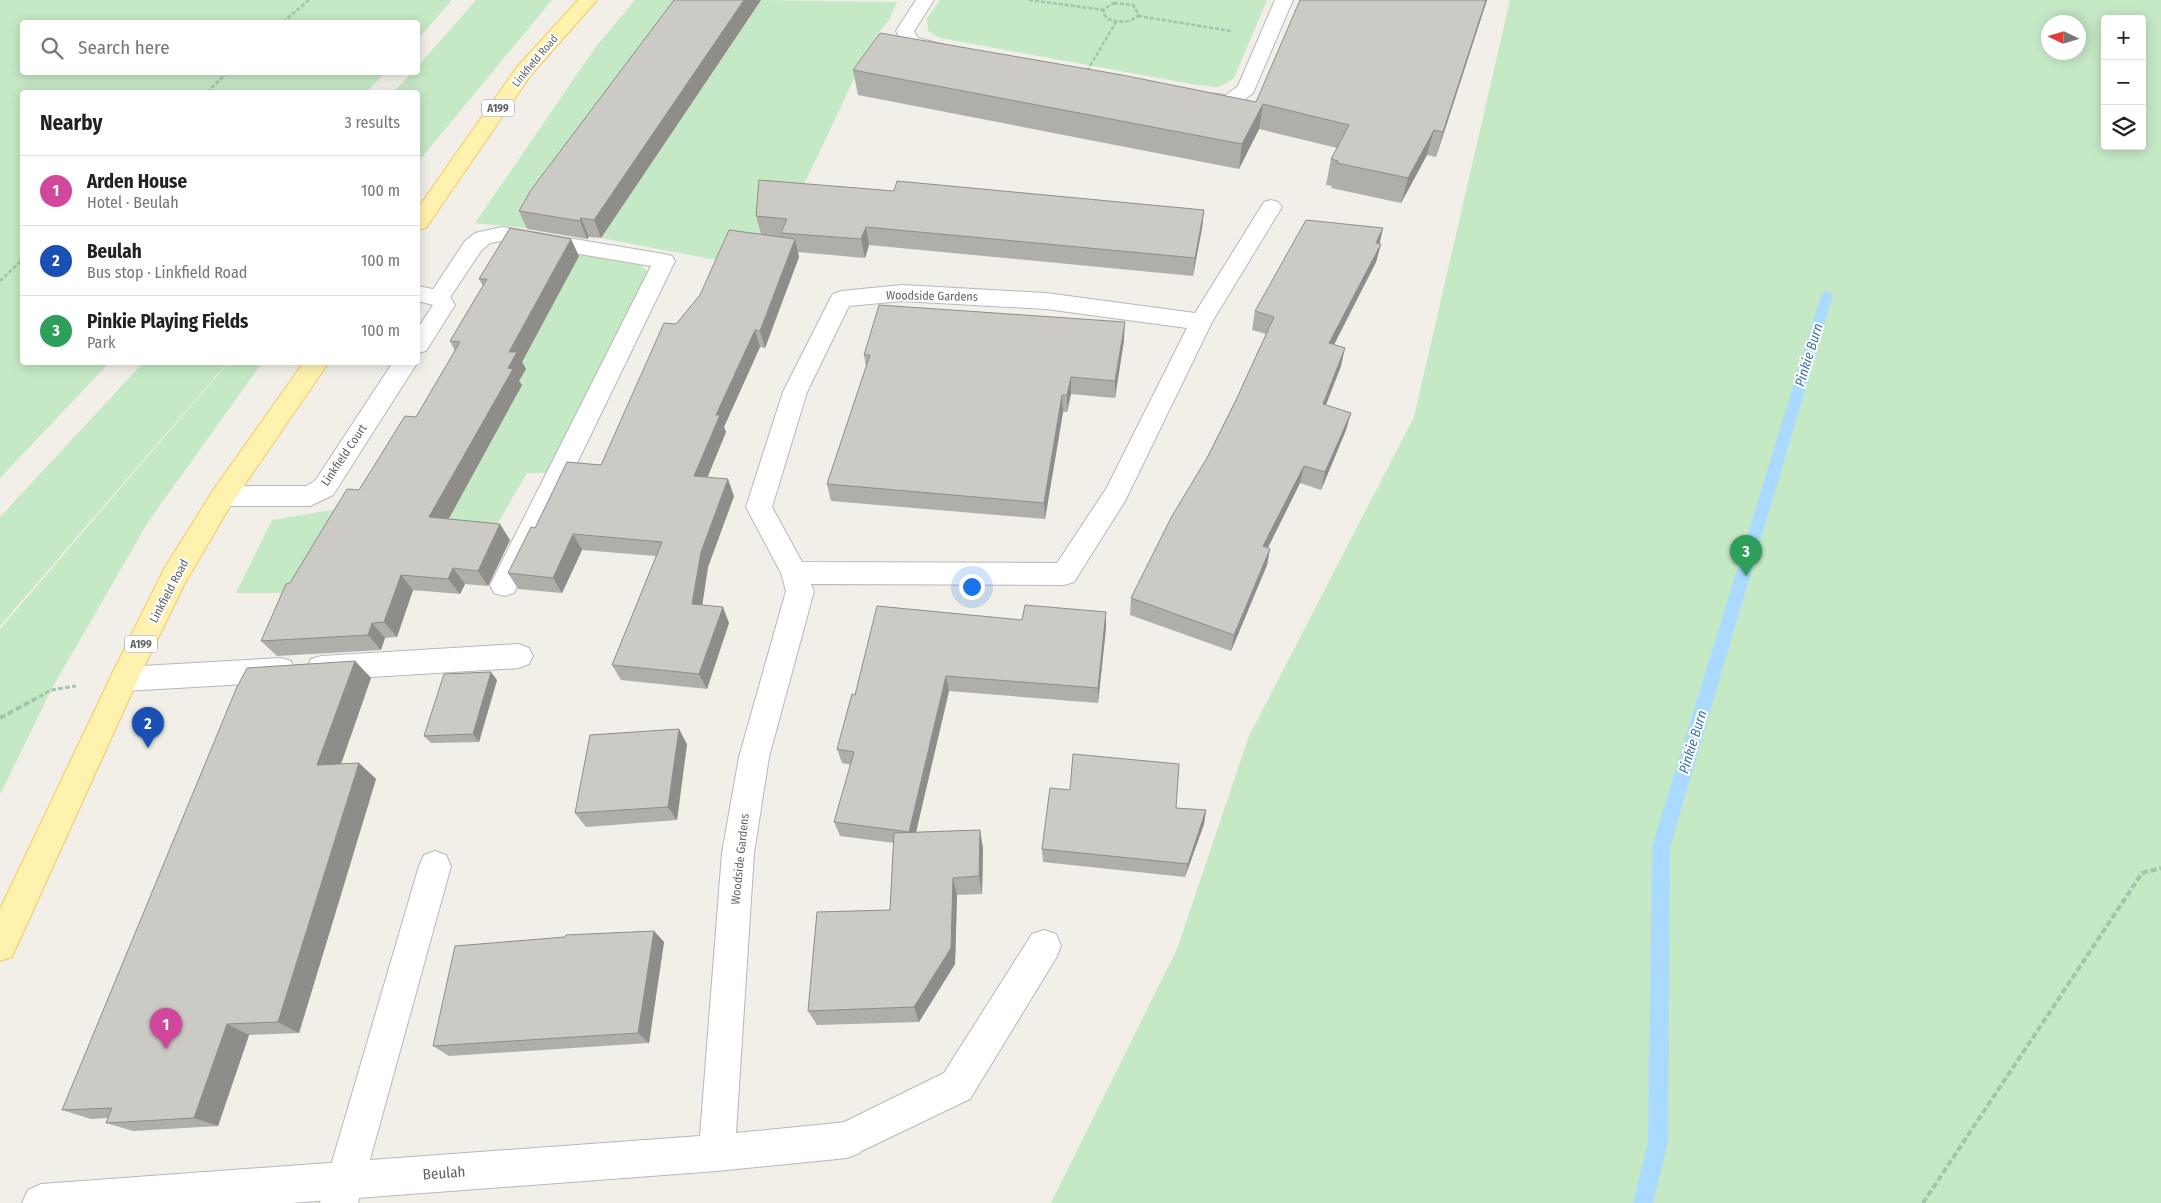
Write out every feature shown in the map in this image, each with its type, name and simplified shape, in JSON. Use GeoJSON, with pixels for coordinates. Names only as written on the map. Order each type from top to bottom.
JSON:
{"type":"FeatureCollection","features":[{"type":"Feature","properties":{"kind":"main road","name":"Linkfield Road"},"geometry":{"type":"LineString","coordinates":[[420,220],[524,71],[588,0]]}},
{"type":"Feature","properties":{"kind":"main road","name":"Linkfield Road"},"geometry":{"type":"LineString","coordinates":[[0,945],[124,679],[174,577],[223,496],[316,365]]}},
{"type":"Feature","properties":{"kind":"street"},"geometry":{"type":"LineString","coordinates":[[925,0],[905,31],[911,42],[959,53]]}},
{"type":"Feature","properties":{"kind":"street"},"geometry":{"type":"LineString","coordinates":[[1178,94],[1230,101],[1246,89],[1284,0]]}},
{"type":"Feature","properties":{"kind":"street"},"geometry":{"type":"LineString","coordinates":[[794,573],[1064,574],[1116,494],[1201,322],[1270,207]]}},
{"type":"Feature","properties":{"kind":"street"},"geometry":{"type":"LineString","coordinates":[[420,342],[444,305],[428,296],[473,246],[483,238],[502,234],[664,262],[504,585]]}},
{"type":"Feature","properties":{"kind":"street","name":"Woodside Gardens"},"geometry":{"type":"LineString","coordinates":[[717,1153],[738,853],[754,757],[800,592],[794,573],[759,507],[795,392],[841,299],[902,293],[1046,301],[1201,322]]}},
{"type":"Feature","properties":{"kind":"street","name":"Linkfield Court"},"geometry":{"type":"LineString","coordinates":[[223,496],[310,496],[324,488],[404,365]]}},
{"type":"Feature","properties":{"kind":"street"},"geometry":{"type":"LineString","coordinates":[[124,679],[519,656]]}},
{"type":"Feature","properties":{"kind":"street"},"geometry":{"type":"LineString","coordinates":[[342,1192],[434,866]]}},
{"type":"Feature","properties":{"kind":"street","name":"Beulah"},"geometry":{"type":"LineString","coordinates":[[41,1203],[342,1192],[848,1140],[956,1086],[1044,946]]}},
{"type":"Feature","properties":{"kind":"path"},"geometry":{"type":"LineString","coordinates":[[285,20],[309,0]]}},
{"type":"Feature","properties":{"kind":"path"},"geometry":{"type":"LineString","coordinates":[[1029,0],[1104,10]]}},
{"type":"Feature","properties":{"kind":"path"},"geometry":{"type":"LineString","coordinates":[[1128,4],[1130,0]]}},
{"type":"Feature","properties":{"kind":"path"},"geometry":{"type":"LineString","coordinates":[[1114,3],[1128,4],[1136,7],[1139,11],[1138,16],[1132,21],[1116,22],[1105,17],[1104,10],[1106,6],[1114,3]]}},
{"type":"Feature","properties":{"kind":"path"},"geometry":{"type":"LineString","coordinates":[[1138,16],[1268,37]]}},
{"type":"Feature","properties":{"kind":"path"},"geometry":{"type":"LineString","coordinates":[[1083,77],[1116,22]]}},
{"type":"Feature","properties":{"kind":"path"},"geometry":{"type":"LineString","coordinates":[[209,90],[225,75]]}},
{"type":"Feature","properties":{"kind":"path"},"geometry":{"type":"LineString","coordinates":[[0,281],[20,262]]}},
{"type":"Feature","properties":{"kind":"path"},"geometry":{"type":"LineString","coordinates":[[0,718],[50,690]]}},
{"type":"Feature","properties":{"kind":"path"},"geometry":{"type":"LineString","coordinates":[[1923,1203],[2142,873],[2161,868]]}},
{"type":"Feature","properties":{"kind":"green space"},"geometry":{"type":"Polygon","coordinates":[[[0,0],[452,0],[420,37],[420,20],[20,20],[20,75],[383,75],[368,90],[20,90],[20,365],[107,365],[0,478],[0,0]]]}},
{"type":"Feature","properties":{"kind":"green space"},"geometry":{"type":"Polygon","coordinates":[[[476,0],[552,0],[420,160],[420,90],[395,90],[410,75],[420,75],[420,64],[476,0]]]}},
{"type":"Feature","properties":{"kind":"green space"},"geometry":{"type":"Polygon","coordinates":[[[635,0],[692,0],[525,228],[475,223],[595,48],[635,0]]]}},
{"type":"Feature","properties":{"kind":"green space"},"geometry":{"type":"Polygon","coordinates":[[[760,0],[897,2],[889,20],[875,37],[854,79],[764,269],[601,238],[760,0]]]}},
{"type":"Feature","properties":{"kind":"green space"},"geometry":{"type":"Polygon","coordinates":[[[940,0],[1267,0],[1234,78],[1219,87],[1197,85],[940,38],[928,31],[927,18],[940,0]]]}},
{"type":"Feature","properties":{"kind":"green space"},"geometry":{"type":"Polygon","coordinates":[[[1510,0],[2161,0],[2161,1203],[1051,1203],[1177,949],[1249,736],[1414,417],[1510,0]]]}},
{"type":"Feature","properties":{"kind":"green space"},"geometry":{"type":"Polygon","coordinates":[[[574,248],[642,266],[652,276],[557,465],[545,473],[527,473],[489,538],[433,566],[420,591],[390,593],[236,593],[272,520],[360,505],[521,363],[552,306],[546,300],[574,248]]]}},
{"type":"Feature","properties":{"kind":"green space"},"geometry":{"type":"Polygon","coordinates":[[[141,365],[225,365],[0,626],[0,517],[141,365]]]}},
{"type":"Feature","properties":{"kind":"green space"},"geometry":{"type":"Polygon","coordinates":[[[226,365],[261,365],[148,522],[51,690],[0,795],[0,629],[226,365]]]}},
{"type":"Feature","properties":{"kind":"building"},"geometry":{"type":"Polygon","coordinates":[[[674,0],[744,0],[594,220],[581,218],[580,221],[519,211],[531,190],[674,0]]]}},
{"type":"Feature","properties":{"kind":"building"},"geometry":{"type":"Polygon","coordinates":[[[1300,0],[1486,0],[1443,132],[1434,130],[1408,178],[1337,163],[1338,161],[1331,159],[1349,125],[1263,104],[1242,144],[853,70],[880,33],[1122,75],[1256,102],[1300,0]]]}},
{"type":"Feature","properties":{"kind":"building"},"geometry":{"type":"Polygon","coordinates":[[[759,180],[894,191],[897,181],[1204,210],[1195,258],[866,227],[861,239],[781,233],[787,219],[756,216],[759,180]]]}},
{"type":"Feature","properties":{"kind":"building"},"geometry":{"type":"Polygon","coordinates":[[[1306,220],[1383,228],[1376,243],[1381,244],[1329,343],[1345,348],[1323,404],[1351,413],[1325,472],[1304,466],[1263,546],[1270,549],[1234,635],[1131,598],[1172,516],[1207,458],[1236,400],[1274,317],[1255,311],[1306,220]]]}},
{"type":"Feature","properties":{"kind":"building"},"geometry":{"type":"Polygon","coordinates":[[[510,228],[571,239],[509,352],[517,352],[508,368],[513,369],[429,517],[500,524],[478,571],[453,568],[448,579],[401,575],[384,622],[372,623],[368,635],[261,641],[286,584],[290,583],[347,489],[359,490],[405,416],[416,417],[460,342],[450,341],[487,279],[479,279],[510,228]]]}},
{"type":"Feature","properties":{"kind":"building"},"geometry":{"type":"Polygon","coordinates":[[[729,230],[795,239],[760,331],[755,330],[716,415],[720,415],[694,476],[728,479],[701,552],[692,604],[723,607],[699,674],[612,665],[662,542],[573,534],[553,578],[508,573],[531,527],[535,528],[567,462],[601,465],[664,323],[676,324],[700,295],[729,230]]]}},
{"type":"Feature","properties":{"kind":"building"},"geometry":{"type":"Polygon","coordinates":[[[879,305],[1125,322],[1115,381],[1071,377],[1067,395],[1062,395],[1044,503],[827,484],[870,355],[864,355],[879,305]]]}},
{"type":"Feature","properties":{"kind":"building"},"geometry":{"type":"Polygon","coordinates":[[[1025,605],[1106,612],[1098,688],[946,676],[909,832],[834,822],[854,752],[837,749],[852,694],[855,695],[877,606],[1022,620],[1025,605]]]}},
{"type":"Feature","properties":{"kind":"building"},"geometry":{"type":"Polygon","coordinates":[[[355,661],[317,765],[359,763],[278,1022],[227,1024],[194,1118],[106,1123],[112,1108],[62,1110],[236,689],[247,668],[355,661]]]}},
{"type":"Feature","properties":{"kind":"building"},"geometry":{"type":"Polygon","coordinates":[[[491,672],[473,734],[424,736],[444,674],[491,672]]]}},
{"type":"Feature","properties":{"kind":"building"},"geometry":{"type":"Polygon","coordinates":[[[679,729],[668,807],[575,813],[590,735],[679,729]]]}},
{"type":"Feature","properties":{"kind":"building"},"geometry":{"type":"Polygon","coordinates":[[[1073,754],[1179,764],[1176,808],[1206,810],[1188,864],[1042,849],[1050,788],[1070,790],[1073,754]]]}},
{"type":"Feature","properties":{"kind":"building"},"geometry":{"type":"Polygon","coordinates":[[[980,830],[979,876],[953,878],[951,948],[914,1007],[808,1011],[817,912],[890,910],[894,833],[980,830]]]}},
{"type":"Feature","properties":{"kind":"building"},"geometry":{"type":"Polygon","coordinates":[[[654,931],[638,1033],[433,1046],[455,946],[565,937],[566,935],[654,931]]]}},
{"type":"Feature","properties":{"kind":"waterway","name":"Pinkie Burn"},"geometry":{"type":"LineString","coordinates":[[1643,1203],[1658,1142],[1661,847],[1827,295]]}},
{"type":"Feature","properties":{"kind":"place","name":"Pinkie Playing Fields"},"geometry":{"type":"Point","coordinates":[1746,576]}},
{"type":"Feature","properties":{"kind":"place","name":"Beulah"},"geometry":{"type":"Point","coordinates":[148,748]}},
{"type":"Feature","properties":{"kind":"place","name":"Arden House"},"geometry":{"type":"Point","coordinates":[166,1049]}}]}
